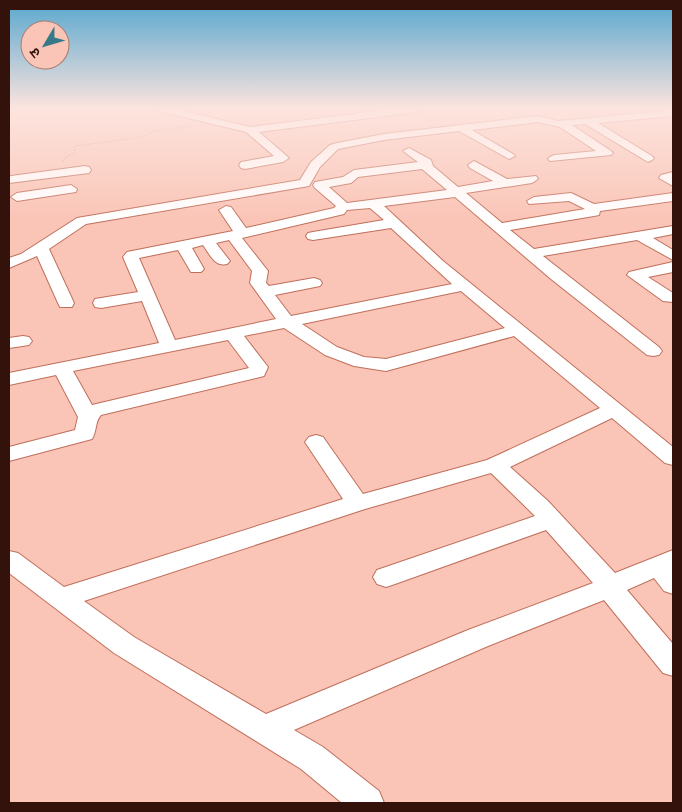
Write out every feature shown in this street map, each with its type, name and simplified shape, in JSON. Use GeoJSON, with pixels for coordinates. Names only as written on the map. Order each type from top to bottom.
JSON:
{"type":"FeatureCollection","features":[{"type":"Feature","properties":{"kind":"street"},"geometry":{"type":"LineString","coordinates":[[270,147],[283,158],[280,160]]}},
{"type":"Feature","properties":{"kind":"street"},"geometry":{"type":"LineString","coordinates":[[312,181],[315,165],[334,147]]}},
{"type":"Feature","properties":{"kind":"street"},"geometry":{"type":"LineString","coordinates":[[494,147],[509,156]]}},
{"type":"Feature","properties":{"kind":"street"},"geometry":{"type":"LineString","coordinates":[[554,159],[607,152],[599,147]]}},
{"type":"Feature","properties":{"kind":"street"},"geometry":{"type":"LineString","coordinates":[[630,147],[648,158]]}},
{"type":"Feature","properties":{"kind":"street"},"geometry":{"type":"LineString","coordinates":[[409,151],[427,162],[427,165],[456,192],[557,276],[653,351]]}},
{"type":"Feature","properties":{"kind":"street"},"geometry":{"type":"LineString","coordinates":[[245,165],[280,160],[312,181],[343,207]]}},
{"type":"Feature","properties":{"kind":"street"},"geometry":{"type":"LineString","coordinates":[[9,263],[26,257],[82,221],[312,181],[347,180],[354,174],[427,165]]}},
{"type":"Feature","properties":{"kind":"street"},"geometry":{"type":"LineString","coordinates":[[474,165],[504,183]]}},
{"type":"Feature","properties":{"kind":"street"},"geometry":{"type":"LineString","coordinates":[[11,180],[85,170]]}},
{"type":"Feature","properties":{"kind":"street"},"geometry":{"type":"LineString","coordinates":[[65,173],[82,221]]}},
{"type":"Feature","properties":{"kind":"street"},"geometry":{"type":"LineString","coordinates":[[673,176],[665,178],[673,182]]}},
{"type":"Feature","properties":{"kind":"street"},"geometry":{"type":"LineString","coordinates":[[169,346],[131,257],[132,255],[237,235],[339,211],[343,207],[456,192],[532,179]]}},
{"type":"Feature","properties":{"kind":"street"},"geometry":{"type":"LineString","coordinates":[[17,197],[71,189]]}},
{"type":"Feature","properties":{"kind":"street"},"geometry":{"type":"LineString","coordinates":[[534,201],[571,197],[592,208],[673,197]]}},
{"type":"Feature","properties":{"kind":"street"},"geometry":{"type":"LineString","coordinates":[[373,203],[464,286],[673,458]]}},
{"type":"Feature","properties":{"kind":"street"},"geometry":{"type":"LineString","coordinates":[[500,227],[592,213],[594,211],[592,208]]}},
{"type":"Feature","properties":{"kind":"street"},"geometry":{"type":"LineString","coordinates":[[226,210],[237,235],[260,271],[258,281],[286,322],[331,351],[362,362],[386,365],[517,330]]}},
{"type":"Feature","properties":{"kind":"street"},"geometry":{"type":"LineString","coordinates":[[313,236],[394,223]]}},
{"type":"Feature","properties":{"kind":"street"},"geometry":{"type":"LineString","coordinates":[[531,254],[673,230]]}},
{"type":"Feature","properties":{"kind":"street"},"geometry":{"type":"LineString","coordinates":[[640,236],[673,256]]}},
{"type":"Feature","properties":{"kind":"street"},"geometry":{"type":"LineString","coordinates":[[207,241],[222,261]]}},
{"type":"Feature","properties":{"kind":"street"},"geometry":{"type":"LineString","coordinates":[[183,245],[196,269]]}},
{"type":"Feature","properties":{"kind":"street"},"geometry":{"type":"LineString","coordinates":[[41,248],[66,304]]}},
{"type":"Feature","properties":{"kind":"street"},"geometry":{"type":"LineString","coordinates":[[669,298],[635,275],[673,267]]}},
{"type":"Feature","properties":{"kind":"street"},"geometry":{"type":"LineString","coordinates":[[264,292],[314,283]]}},
{"type":"Feature","properties":{"kind":"street"},"geometry":{"type":"LineString","coordinates":[[9,379],[464,286]]}},
{"type":"Feature","properties":{"kind":"street"},"geometry":{"type":"LineString","coordinates":[[101,303],[148,296]]}},
{"type":"Feature","properties":{"kind":"street"},"geometry":{"type":"LineString","coordinates":[[88,417],[94,411],[257,372],[259,367],[232,333]]}},
{"type":"Feature","properties":{"kind":"street"},"geometry":{"type":"LineString","coordinates":[[9,454],[85,434],[88,417],[62,368]]}},
{"type":"Feature","properties":{"kind":"street"},"geometry":{"type":"LineString","coordinates":[[61,598],[357,503],[495,465],[613,410]]}},
{"type":"Feature","properties":{"kind":"street"},"geometry":{"type":"LineString","coordinates":[[316,442],[357,503]]}},
{"type":"Feature","properties":{"kind":"street"},"geometry":{"type":"LineString","coordinates":[[495,465],[551,519],[673,664]]}},
{"type":"Feature","properties":{"kind":"street"},"geometry":{"type":"LineString","coordinates":[[386,577],[551,519]]}},
{"type":"Feature","properties":{"kind":"street"},"geometry":{"type":"LineString","coordinates":[[9,560],[124,645],[312,758],[367,803]]}},
{"type":"Feature","properties":{"kind":"street"},"geometry":{"type":"LineString","coordinates":[[264,729],[478,638],[610,587],[668,569]]}},
{"type":"Feature","properties":{"kind":"path"},"geometry":{"type":"LineString","coordinates":[[65,173],[63,161],[75,153],[75,147]]}}]}
